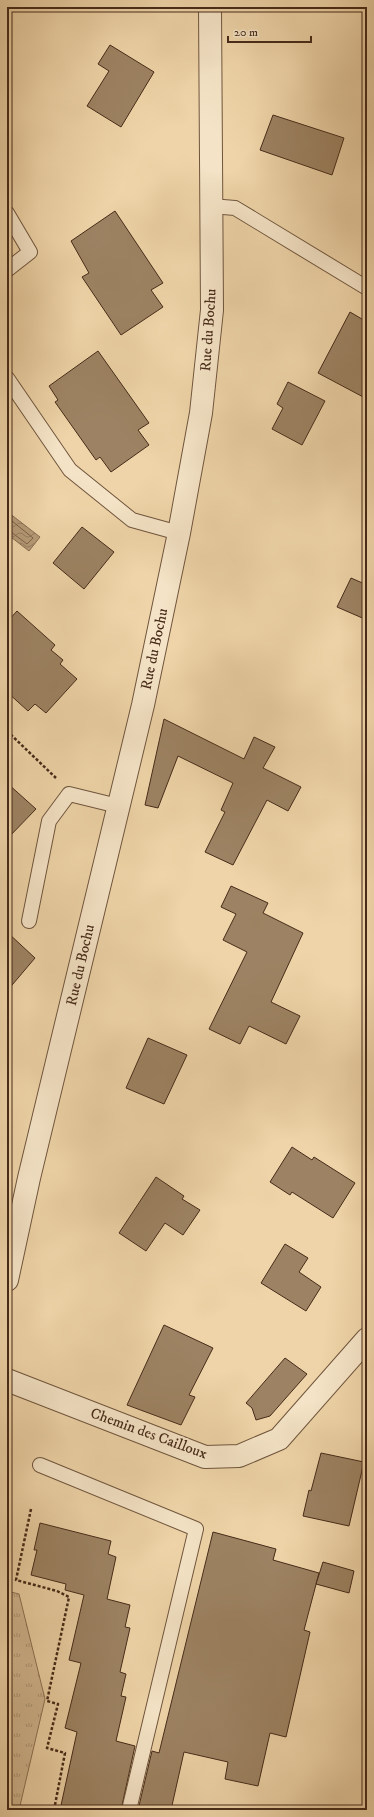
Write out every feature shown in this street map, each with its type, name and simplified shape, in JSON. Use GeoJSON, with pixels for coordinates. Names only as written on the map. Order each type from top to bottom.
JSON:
{"type":"FeatureCollection","features":[{"type":"Feature","properties":{"kind":"street","name":"Rue du Bochu"},"geometry":{"type":"LineString","coordinates":[[7,1280],[30,1170],[142,705],[179,533],[200,412],[212,310],[210,7]]}},
{"type":"Feature","properties":{"kind":"street","name":"Chemin des Cailloux"},"geometry":{"type":"LineString","coordinates":[[7,1380],[205,1457],[239,1456],[279,1439],[365,1346]]}},
{"type":"Feature","properties":{"kind":"lane"},"geometry":{"type":"LineString","coordinates":[[211,206],[235,208],[367,288]]}},
{"type":"Feature","properties":{"kind":"lane"},"geometry":{"type":"LineString","coordinates":[[7,213],[30,252],[7,270]]}},
{"type":"Feature","properties":{"kind":"lane"},"geometry":{"type":"LineString","coordinates":[[7,378],[70,470],[132,520],[179,533]]}},
{"type":"Feature","properties":{"kind":"lane"},"geometry":{"type":"LineString","coordinates":[[29,921],[49,821],[69,794],[118,806]]}},
{"type":"Feature","properties":{"kind":"lane"},"geometry":{"type":"LineString","coordinates":[[40,1465],[196,1529],[129,1810]]}},
{"type":"Feature","properties":{"kind":"path"},"geometry":{"type":"LineString","coordinates":[[7,731],[50,770],[69,794]]}},
{"type":"Feature","properties":{"kind":"path"},"geometry":{"type":"LineString","coordinates":[[31,1509],[16,1580],[57,1591],[69,1597],[47,1701],[58,1704],[47,1748],[66,1753],[54,1810]]}},
{"type":"Feature","properties":{"kind":"green space"},"geometry":{"type":"Polygon","coordinates":[[[7,1591],[19,1594],[45,1699],[19,1810],[7,1810],[7,1591]]]}},
{"type":"Feature","properties":{"kind":"water"},"geometry":{"type":"Polygon","coordinates":[[[9,513],[40,537],[29,551],[7,534],[9,513]]]}},
{"type":"Feature","properties":{"kind":"building"},"geometry":{"type":"Polygon","coordinates":[[[110,45],[154,72],[121,127],[87,106],[109,71],[98,64],[110,45]]]}},
{"type":"Feature","properties":{"kind":"building"},"geometry":{"type":"Polygon","coordinates":[[[273,115],[344,138],[332,175],[260,150],[273,115]]]}},
{"type":"Feature","properties":{"kind":"building"},"geometry":{"type":"Polygon","coordinates":[[[115,211],[163,283],[151,290],[163,307],[121,335],[82,277],[89,273],[71,241],[115,211]]]}},
{"type":"Feature","properties":{"kind":"building"},"geometry":{"type":"Polygon","coordinates":[[[350,312],[367,322],[367,399],[318,373],[350,312]]]}},
{"type":"Feature","properties":{"kind":"building"},"geometry":{"type":"Polygon","coordinates":[[[98,351],[149,423],[138,430],[149,445],[111,472],[100,457],[96,460],[55,402],[58,400],[49,386],[98,351]]]}},
{"type":"Feature","properties":{"kind":"building"},"geometry":{"type":"Polygon","coordinates":[[[288,382],[325,401],[302,445],[272,429],[283,408],[277,404],[288,382]]]}},
{"type":"Feature","properties":{"kind":"building"},"geometry":{"type":"Polygon","coordinates":[[[82,527],[114,552],[84,589],[53,563],[82,527]]]}},
{"type":"Feature","properties":{"kind":"building"},"geometry":{"type":"Polygon","coordinates":[[[351,578],[367,585],[367,620],[337,607],[351,578]]]}},
{"type":"Feature","properties":{"kind":"building"},"geometry":{"type":"Polygon","coordinates":[[[17,611],[55,645],[51,650],[63,660],[60,664],[77,679],[46,713],[35,704],[28,711],[7,692],[7,622],[17,611]]]}},
{"type":"Feature","properties":{"kind":"building"},"geometry":{"type":"Polygon","coordinates":[[[164,719],[244,759],[254,737],[275,747],[263,768],[301,787],[288,811],[267,800],[233,865],[205,852],[225,812],[221,810],[233,783],[178,756],[158,808],[145,805],[164,719]]]}},
{"type":"Feature","properties":{"kind":"building"},"geometry":{"type":"Polygon","coordinates":[[[7,783],[36,809],[7,839],[7,783]]]}},
{"type":"Feature","properties":{"kind":"building"},"geometry":{"type":"Polygon","coordinates":[[[231,886],[268,903],[263,913],[303,933],[271,1002],[300,1016],[286,1044],[249,1026],[240,1044],[209,1029],[247,952],[223,940],[236,914],[221,907],[231,886]]]}},
{"type":"Feature","properties":{"kind":"building"},"geometry":{"type":"Polygon","coordinates":[[[7,932],[35,958],[7,991],[7,932]]]}},
{"type":"Feature","properties":{"kind":"building"},"geometry":{"type":"Polygon","coordinates":[[[148,1038],[187,1055],[164,1104],[126,1088],[148,1038]]]}},
{"type":"Feature","properties":{"kind":"building"},"geometry":{"type":"Polygon","coordinates":[[[292,1147],[312,1160],[314,1157],[355,1183],[333,1218],[292,1192],[290,1195],[270,1182],[292,1147]]]}},
{"type":"Feature","properties":{"kind":"building"},"geometry":{"type":"Polygon","coordinates":[[[156,1177],[184,1196],[182,1199],[200,1210],[183,1235],[165,1223],[146,1251],[119,1233],[156,1177]]]}},
{"type":"Feature","properties":{"kind":"building"},"geometry":{"type":"Polygon","coordinates":[[[285,1244],[308,1258],[299,1272],[321,1287],[306,1311],[261,1283],[285,1244]]]}},
{"type":"Feature","properties":{"kind":"building"},"geometry":{"type":"Polygon","coordinates":[[[164,1325],[213,1348],[189,1395],[195,1397],[181,1425],[127,1405],[164,1325]]]}},
{"type":"Feature","properties":{"kind":"building"},"geometry":{"type":"Polygon","coordinates":[[[285,1358],[307,1374],[270,1416],[256,1420],[252,1408],[246,1403],[285,1358]]]}},
{"type":"Feature","properties":{"kind":"building"},"geometry":{"type":"Polygon","coordinates":[[[321,1453],[364,1462],[349,1526],[303,1516],[309,1490],[311,1491],[321,1453]]]}},
{"type":"Feature","properties":{"kind":"building"},"geometry":{"type":"Polygon","coordinates":[[[40,1523],[111,1541],[108,1554],[116,1557],[107,1599],[130,1605],[125,1627],[130,1628],[120,1672],[126,1674],[121,1696],[126,1697],[116,1741],[135,1746],[121,1810],[60,1810],[77,1732],[65,1728],[81,1663],[69,1660],[84,1595],[65,1590],[66,1584],[31,1575],[37,1550],[34,1550],[40,1523]]]}},
{"type":"Feature","properties":{"kind":"building"},"geometry":{"type":"Polygon","coordinates":[[[213,1532],[276,1549],[273,1560],[319,1573],[304,1630],[310,1632],[286,1737],[270,1733],[258,1786],[225,1779],[228,1762],[184,1752],[171,1810],[138,1810],[152,1751],[159,1753],[213,1532]]]}},
{"type":"Feature","properties":{"kind":"building"},"geometry":{"type":"Polygon","coordinates":[[[323,1562],[354,1571],[349,1593],[316,1584],[323,1562]]]}}]}
